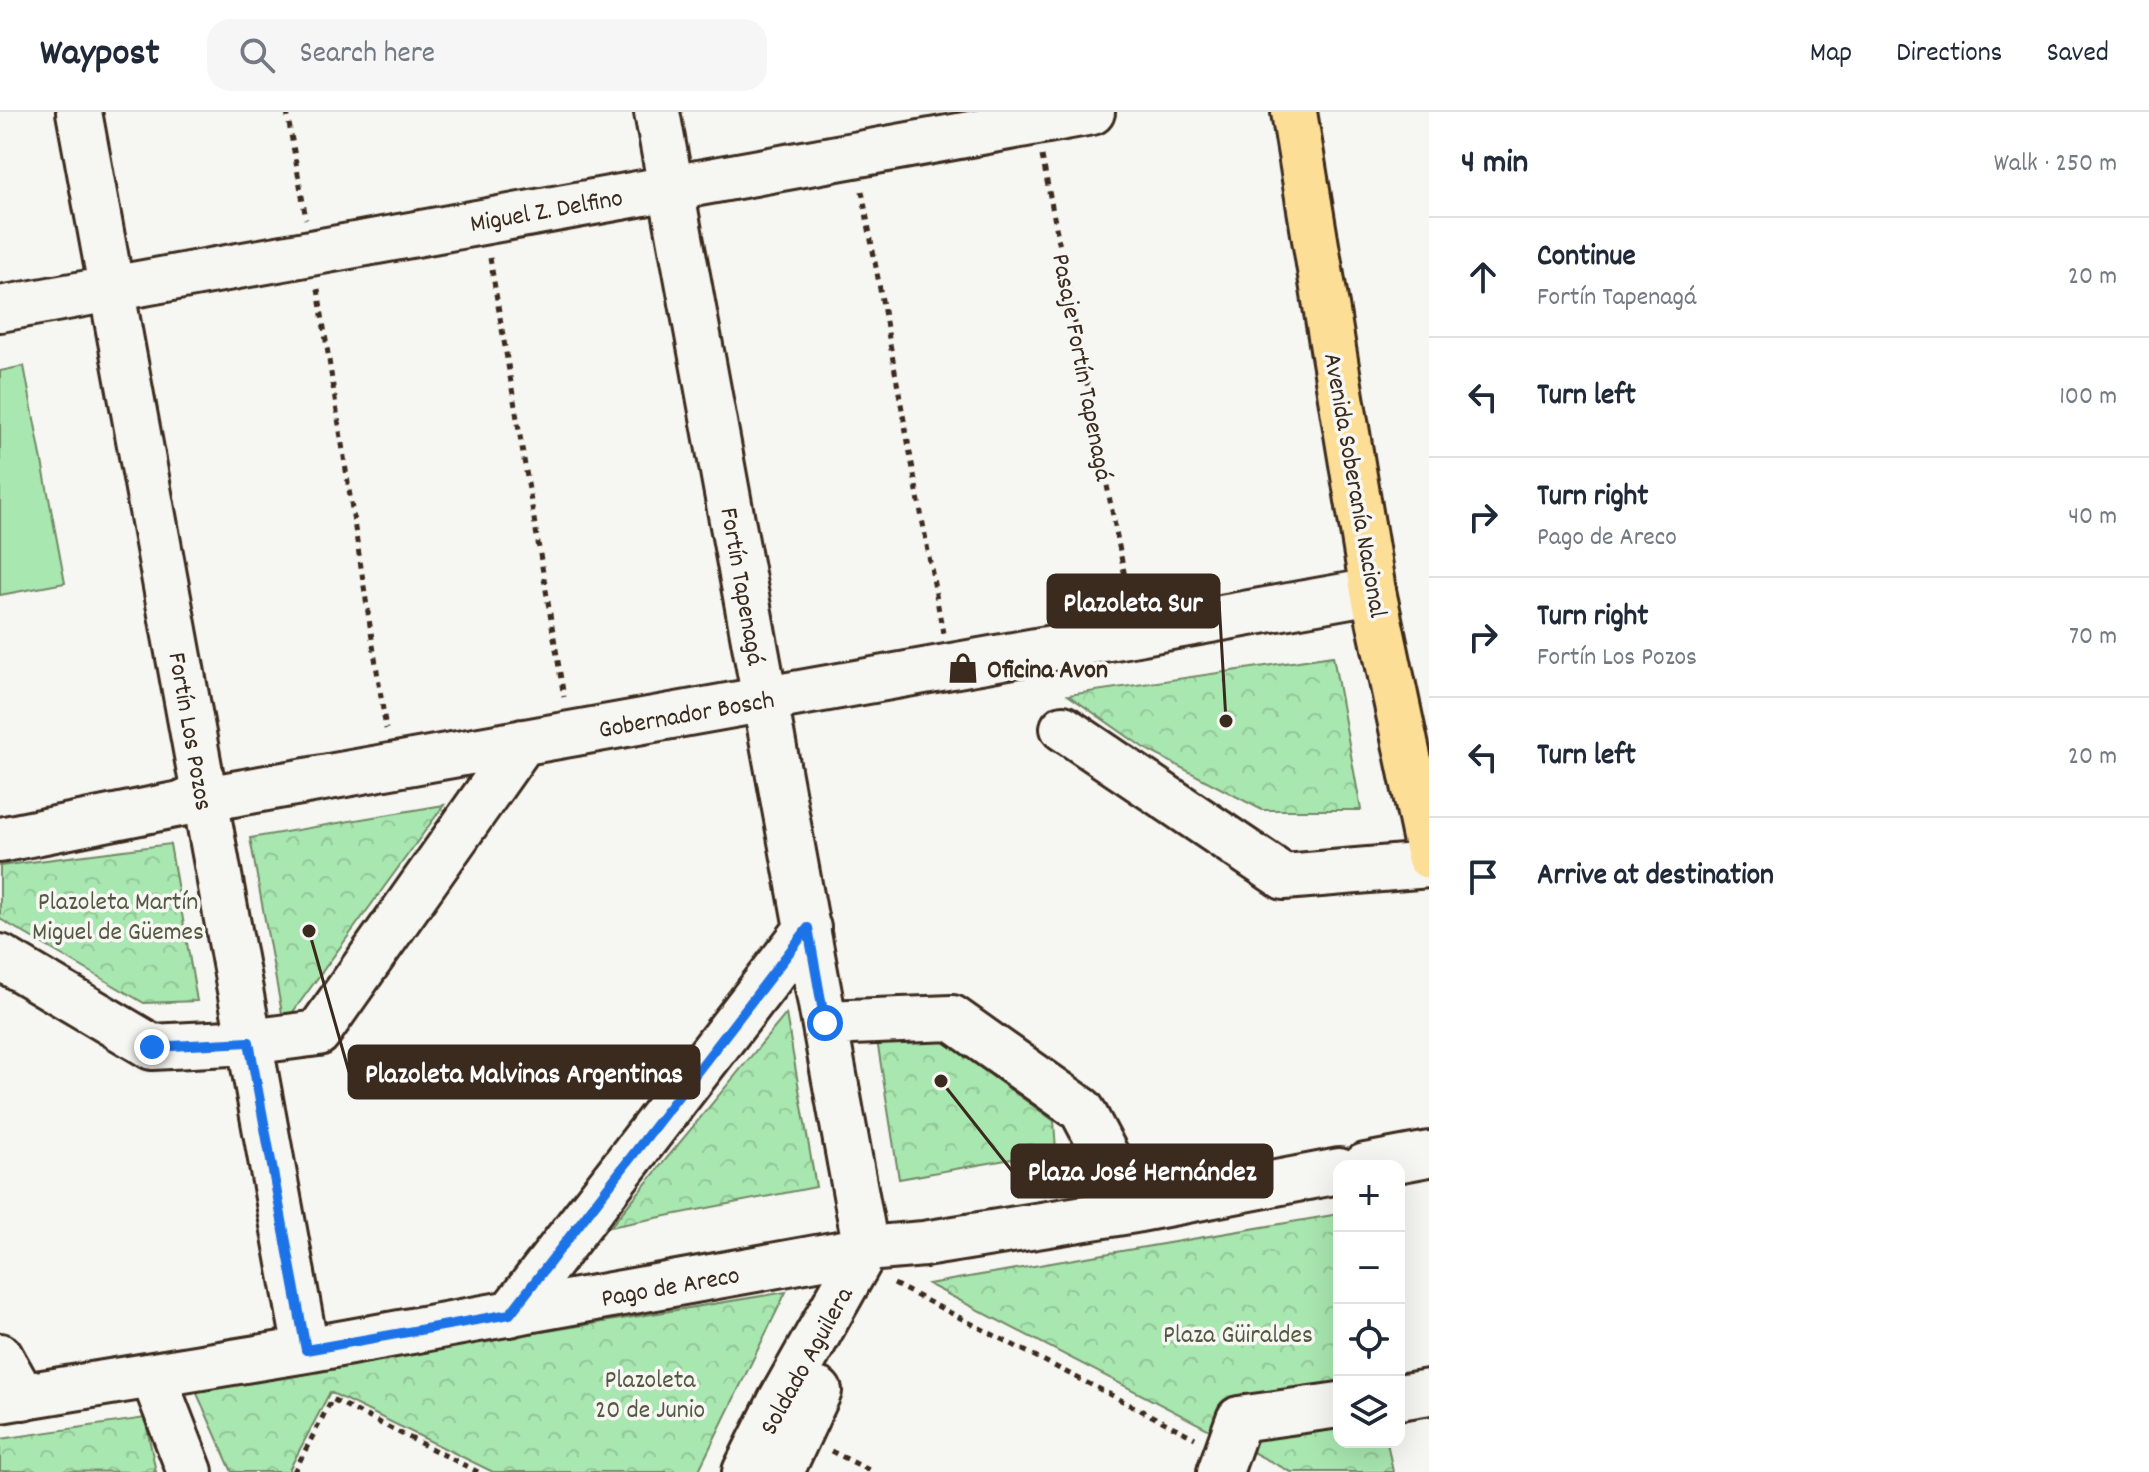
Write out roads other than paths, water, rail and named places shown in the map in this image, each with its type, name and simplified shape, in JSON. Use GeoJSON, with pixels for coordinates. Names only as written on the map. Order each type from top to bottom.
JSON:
{"type":"FeatureCollection","features":[{"type":"Feature","properties":{"kind":"main road","name":"Avenida Soberanía Nacional"},"geometry":{"type":"LineString","coordinates":[[1294,112],[1373,591],[1429,856]]}},
{"type":"Feature","properties":{"kind":"street","name":"Fortín Los Pozos"},"geometry":{"type":"LineString","coordinates":[[79,112],[306,1350]]}},
{"type":"Feature","properties":{"kind":"street","name":"Fortín Tapenagá"},"geometry":{"type":"LineString","coordinates":[[657,112],[825,1023],[877,1257]]}},
{"type":"Feature","properties":{"kind":"street","name":"Miguel Z. Delfino"},"geometry":{"type":"LineString","coordinates":[[0,309],[855,154],[1015,119],[1092,112]]}},
{"type":"Feature","properties":{"kind":"street","name":"Gobernador Bosch"},"geometry":{"type":"LineString","coordinates":[[0,840],[205,799],[1373,591]]}},
{"type":"Feature","properties":{"kind":"street"},"geometry":{"type":"LineString","coordinates":[[1063,728],[1284,877],[1429,865]]}},
{"type":"Feature","properties":{"kind":"street"},"geometry":{"type":"LineString","coordinates":[[0,957],[152,1047],[249,1042],[318,1033],[523,742]]}},
{"type":"Feature","properties":{"kind":"street"},"geometry":{"type":"LineString","coordinates":[[510,1314],[808,928]]}},
{"type":"Feature","properties":{"kind":"street"},"geometry":{"type":"LineString","coordinates":[[825,1023],[952,1018],[1082,1110],[1135,1210]]}},
{"type":"Feature","properties":{"kind":"street"},"geometry":{"type":"LineString","coordinates":[[1405,1162],[1428,1159]]}},
{"type":"Feature","properties":{"kind":"street","name":"Pago de Areco"},"geometry":{"type":"LineString","coordinates":[[12,1399],[510,1314],[877,1257],[1333,1172]]}},
{"type":"Feature","properties":{"kind":"street","name":"Soldado Aguilera"},"geometry":{"type":"LineString","coordinates":[[790,1453],[877,1257]]}},
{"type":"Feature","properties":{"kind":"street","name":"Soldado Aguilera"},"geometry":{"type":"LineString","coordinates":[[745,1472],[781,1400],[877,1257]]}},
{"type":"Feature","properties":{"kind":"street"},"geometry":{"type":"LineString","coordinates":[[0,1356],[12,1399]]}},
{"type":"Feature","properties":{"kind":"street"},"geometry":{"type":"LineString","coordinates":[[153,1376],[190,1472]]}},
{"type":"Feature","properties":{"kind":"street"},"geometry":{"type":"LineString","coordinates":[[1405,1396],[1429,1392]]}},
{"type":"Feature","properties":{"kind":"street"},"geometry":{"type":"LineString","coordinates":[[1223,1463],[1239,1419],[1333,1406]]}},
{"type":"Feature","properties":{"kind":"place","name":"Oficina Avon"},"geometry":{"type":"Point","coordinates":[963,668]}},
{"type":"Feature","properties":{"kind":"place","name":"Plazoleta Sur"},"geometry":{"type":"Point","coordinates":[1226,721]}},
{"type":"Feature","properties":{"kind":"place","name":"Plazoleta Malvinas Argentinas"},"geometry":{"type":"Point","coordinates":[309,931]}},
{"type":"Feature","properties":{"kind":"place","name":"Plaza José Hernández"},"geometry":{"type":"Point","coordinates":[941,1081]}},
{"type":"Feature","properties":{"kind":"park label","name":"Plazoleta Martín Miguel de Güemes"},"geometry":{"type":"Point","coordinates":[118,915]}},
{"type":"Feature","properties":{"kind":"park label","name":"Plaza Güiraldes"},"geometry":{"type":"Point","coordinates":[1238,1333]}},
{"type":"Feature","properties":{"kind":"park label","name":"Plazoleta 20 de Junio"},"geometry":{"type":"Point","coordinates":[650,1393]}}]}
